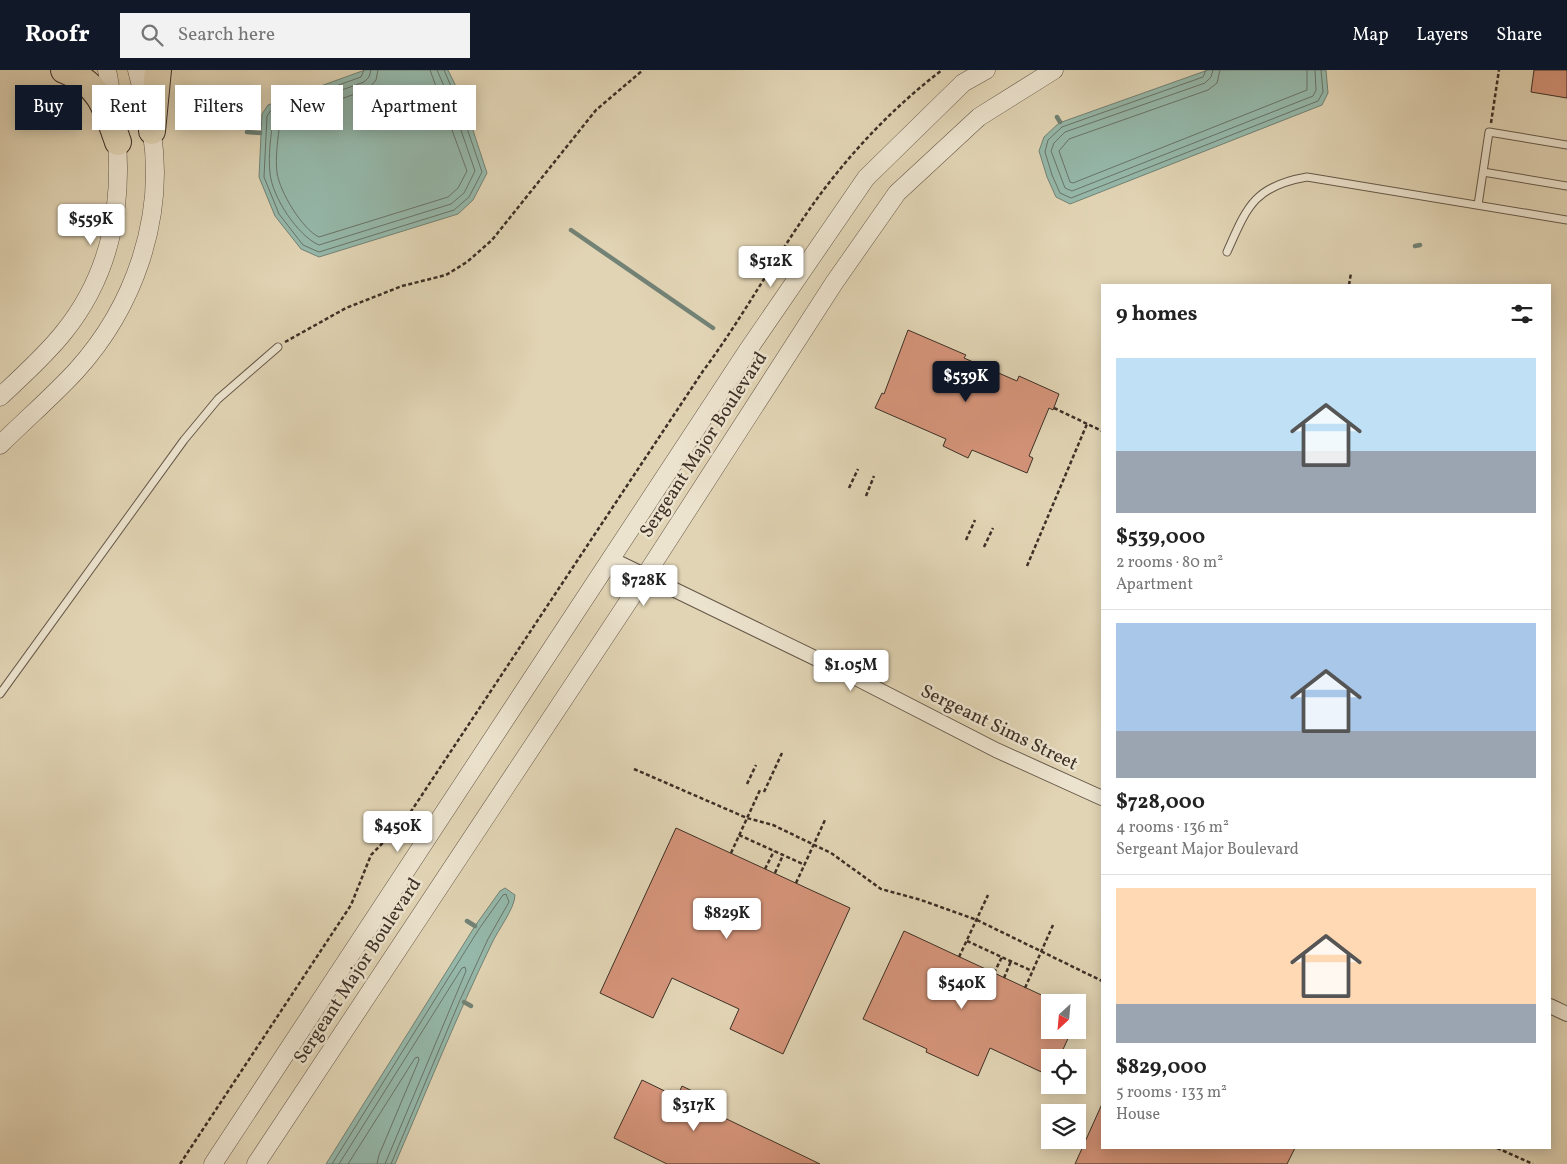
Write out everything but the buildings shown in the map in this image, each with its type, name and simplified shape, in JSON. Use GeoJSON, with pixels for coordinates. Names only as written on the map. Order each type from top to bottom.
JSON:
{"type":"FeatureCollection","features":[{"type":"Feature","properties":{"kind":"highway"},"geometry":{"type":"LineString","coordinates":[[64,70],[87,82],[100,96],[118,142]]}},
{"type":"Feature","properties":{"kind":"highway"},"geometry":{"type":"LineString","coordinates":[[152,131],[158,70]]}},
{"type":"Feature","properties":{"kind":"street"},"geometry":{"type":"LineString","coordinates":[[0,397],[64,332],[94,284],[109,243],[120,171],[116,113],[107,70]]}},
{"type":"Feature","properties":{"kind":"street"},"geometry":{"type":"LineString","coordinates":[[0,445],[77,370],[106,333],[123,304],[137,272],[151,216],[155,177],[152,131],[137,70]]}},
{"type":"Feature","properties":{"kind":"street","name":"Sergeant Major Boulevard"},"geometry":{"type":"LineString","coordinates":[[213,1164],[748,350],[866,178],[964,83],[986,70]]}},
{"type":"Feature","properties":{"kind":"street","name":"Sergeant Major Boulevard"},"geometry":{"type":"LineString","coordinates":[[256,1164],[645,576],[834,283],[897,193],[979,117],[1054,70]]}},
{"type":"Feature","properties":{"kind":"street","name":"Sergeant Sims Street"},"geometry":{"type":"LineString","coordinates":[[611,559],[842,671],[994,749],[1101,798]]}},
{"type":"Feature","properties":{"kind":"street"},"geometry":{"type":"LineString","coordinates":[[1551,1006],[1567,1014]]}},
{"type":"Feature","properties":{"kind":"lane"},"geometry":{"type":"LineString","coordinates":[[1478,205],[1490,132],[1567,145]]}},
{"type":"Feature","properties":{"kind":"lane"},"geometry":{"type":"LineString","coordinates":[[1483,172],[1567,186]]}},
{"type":"Feature","properties":{"kind":"lane"},"geometry":{"type":"LineString","coordinates":[[1228,252],[1244,213],[1259,195],[1285,180],[1307,176],[1567,220]]}},
{"type":"Feature","properties":{"kind":"lane"},"geometry":{"type":"LineString","coordinates":[[0,694],[184,440],[218,398],[278,347]]}},
{"type":"Feature","properties":{"kind":"path"},"geometry":{"type":"LineString","coordinates":[[278,347],[346,308],[402,286],[446,275],[467,262],[492,240],[596,110],[642,70]]}},
{"type":"Feature","properties":{"kind":"path"},"geometry":{"type":"LineString","coordinates":[[180,1164],[351,904],[371,855],[406,819],[703,372],[729,337],[752,297],[810,210],[846,162],[883,121],[942,70]]}},
{"type":"Feature","properties":{"kind":"path"},"geometry":{"type":"LineString","coordinates":[[1490,132],[1499,70]]}},
{"type":"Feature","properties":{"kind":"path"},"geometry":{"type":"LineString","coordinates":[[1349,284],[1351,273]]}},
{"type":"Feature","properties":{"kind":"path"},"geometry":{"type":"LineString","coordinates":[[1054,408],[1101,431]]}},
{"type":"Feature","properties":{"kind":"path"},"geometry":{"type":"LineString","coordinates":[[1027,566],[1087,424]]}},
{"type":"Feature","properties":{"kind":"path"},"geometry":{"type":"LineString","coordinates":[[850,488],[858,469]]}},
{"type":"Feature","properties":{"kind":"path"},"geometry":{"type":"LineString","coordinates":[[866,496],[874,476]]}},
{"type":"Feature","properties":{"kind":"path"},"geometry":{"type":"LineString","coordinates":[[966,540],[975,520]]}},
{"type":"Feature","properties":{"kind":"path"},"geometry":{"type":"LineString","coordinates":[[984,547],[993,528]]}},
{"type":"Feature","properties":{"kind":"path"},"geometry":{"type":"LineString","coordinates":[[731,853],[747,818],[782,753]]}},
{"type":"Feature","properties":{"kind":"path"},"geometry":{"type":"LineString","coordinates":[[747,784],[756,765]]}},
{"type":"Feature","properties":{"kind":"path"},"geometry":{"type":"LineString","coordinates":[[634,769],[747,818],[773,825],[814,845],[830,853],[881,890],[921,900],[977,920],[1101,981]]}},
{"type":"Feature","properties":{"kind":"path"},"geometry":{"type":"LineString","coordinates":[[796,883],[825,820]]}},
{"type":"Feature","properties":{"kind":"path"},"geometry":{"type":"LineString","coordinates":[[739,835],[805,865]]}},
{"type":"Feature","properties":{"kind":"path"},"geometry":{"type":"LineString","coordinates":[[765,869],[774,851]]}},
{"type":"Feature","properties":{"kind":"path"},"geometry":{"type":"LineString","coordinates":[[775,873],[783,855]]}},
{"type":"Feature","properties":{"kind":"path"},"geometry":{"type":"LineString","coordinates":[[960,957],[988,895]]}},
{"type":"Feature","properties":{"kind":"path"},"geometry":{"type":"LineString","coordinates":[[1025,988],[1053,926]]}},
{"type":"Feature","properties":{"kind":"path"},"geometry":{"type":"LineString","coordinates":[[967,941],[1032,971]]}},
{"type":"Feature","properties":{"kind":"path"},"geometry":{"type":"LineString","coordinates":[[994,973],[1002,957]]}},
{"type":"Feature","properties":{"kind":"path"},"geometry":{"type":"LineString","coordinates":[[1004,978],[1011,961]]}},
{"type":"Feature","properties":{"kind":"path"},"geometry":{"type":"LineString","coordinates":[[1499,1149],[1533,1164]]}},
{"type":"Feature","properties":{"kind":"water"},"geometry":{"type":"Polygon","coordinates":[[[365,70],[448,70],[455,85],[353,85],[353,130],[473,130],[487,173],[473,200],[458,214],[319,257],[301,249],[275,216],[259,177],[262,114],[268,105],[271,104],[271,130],[343,130],[343,85],[323,85],[365,70]]]}},
{"type":"Feature","properties":{"kind":"water"},"geometry":{"type":"Polygon","coordinates":[[[1208,70],[1326,70],[1328,93],[1322,105],[1070,204],[1056,197],[1047,177],[1039,151],[1044,137],[1059,123],[1208,70]]]}},
{"type":"Feature","properties":{"kind":"water"},"geometry":{"type":"Polygon","coordinates":[[[505,888],[515,895],[512,906],[492,943],[442,1053],[395,1164],[326,1164],[475,926],[500,891],[505,888]]]}},
{"type":"Feature","properties":{"kind":"waterway"},"geometry":{"type":"LineString","coordinates":[[1057,117],[1060,122]]}},
{"type":"Feature","properties":{"kind":"waterway"},"geometry":{"type":"LineString","coordinates":[[247,132],[260,133]]}},
{"type":"Feature","properties":{"kind":"waterway"},"geometry":{"type":"LineString","coordinates":[[571,230],[713,328]]}},
{"type":"Feature","properties":{"kind":"waterway"},"geometry":{"type":"LineString","coordinates":[[1415,246],[1420,245]]}},
{"type":"Feature","properties":{"kind":"waterway"},"geometry":{"type":"LineString","coordinates":[[467,921],[475,926]]}},
{"type":"Feature","properties":{"kind":"waterway"},"geometry":{"type":"LineString","coordinates":[[464,1002],[471,1006]]}}]}
